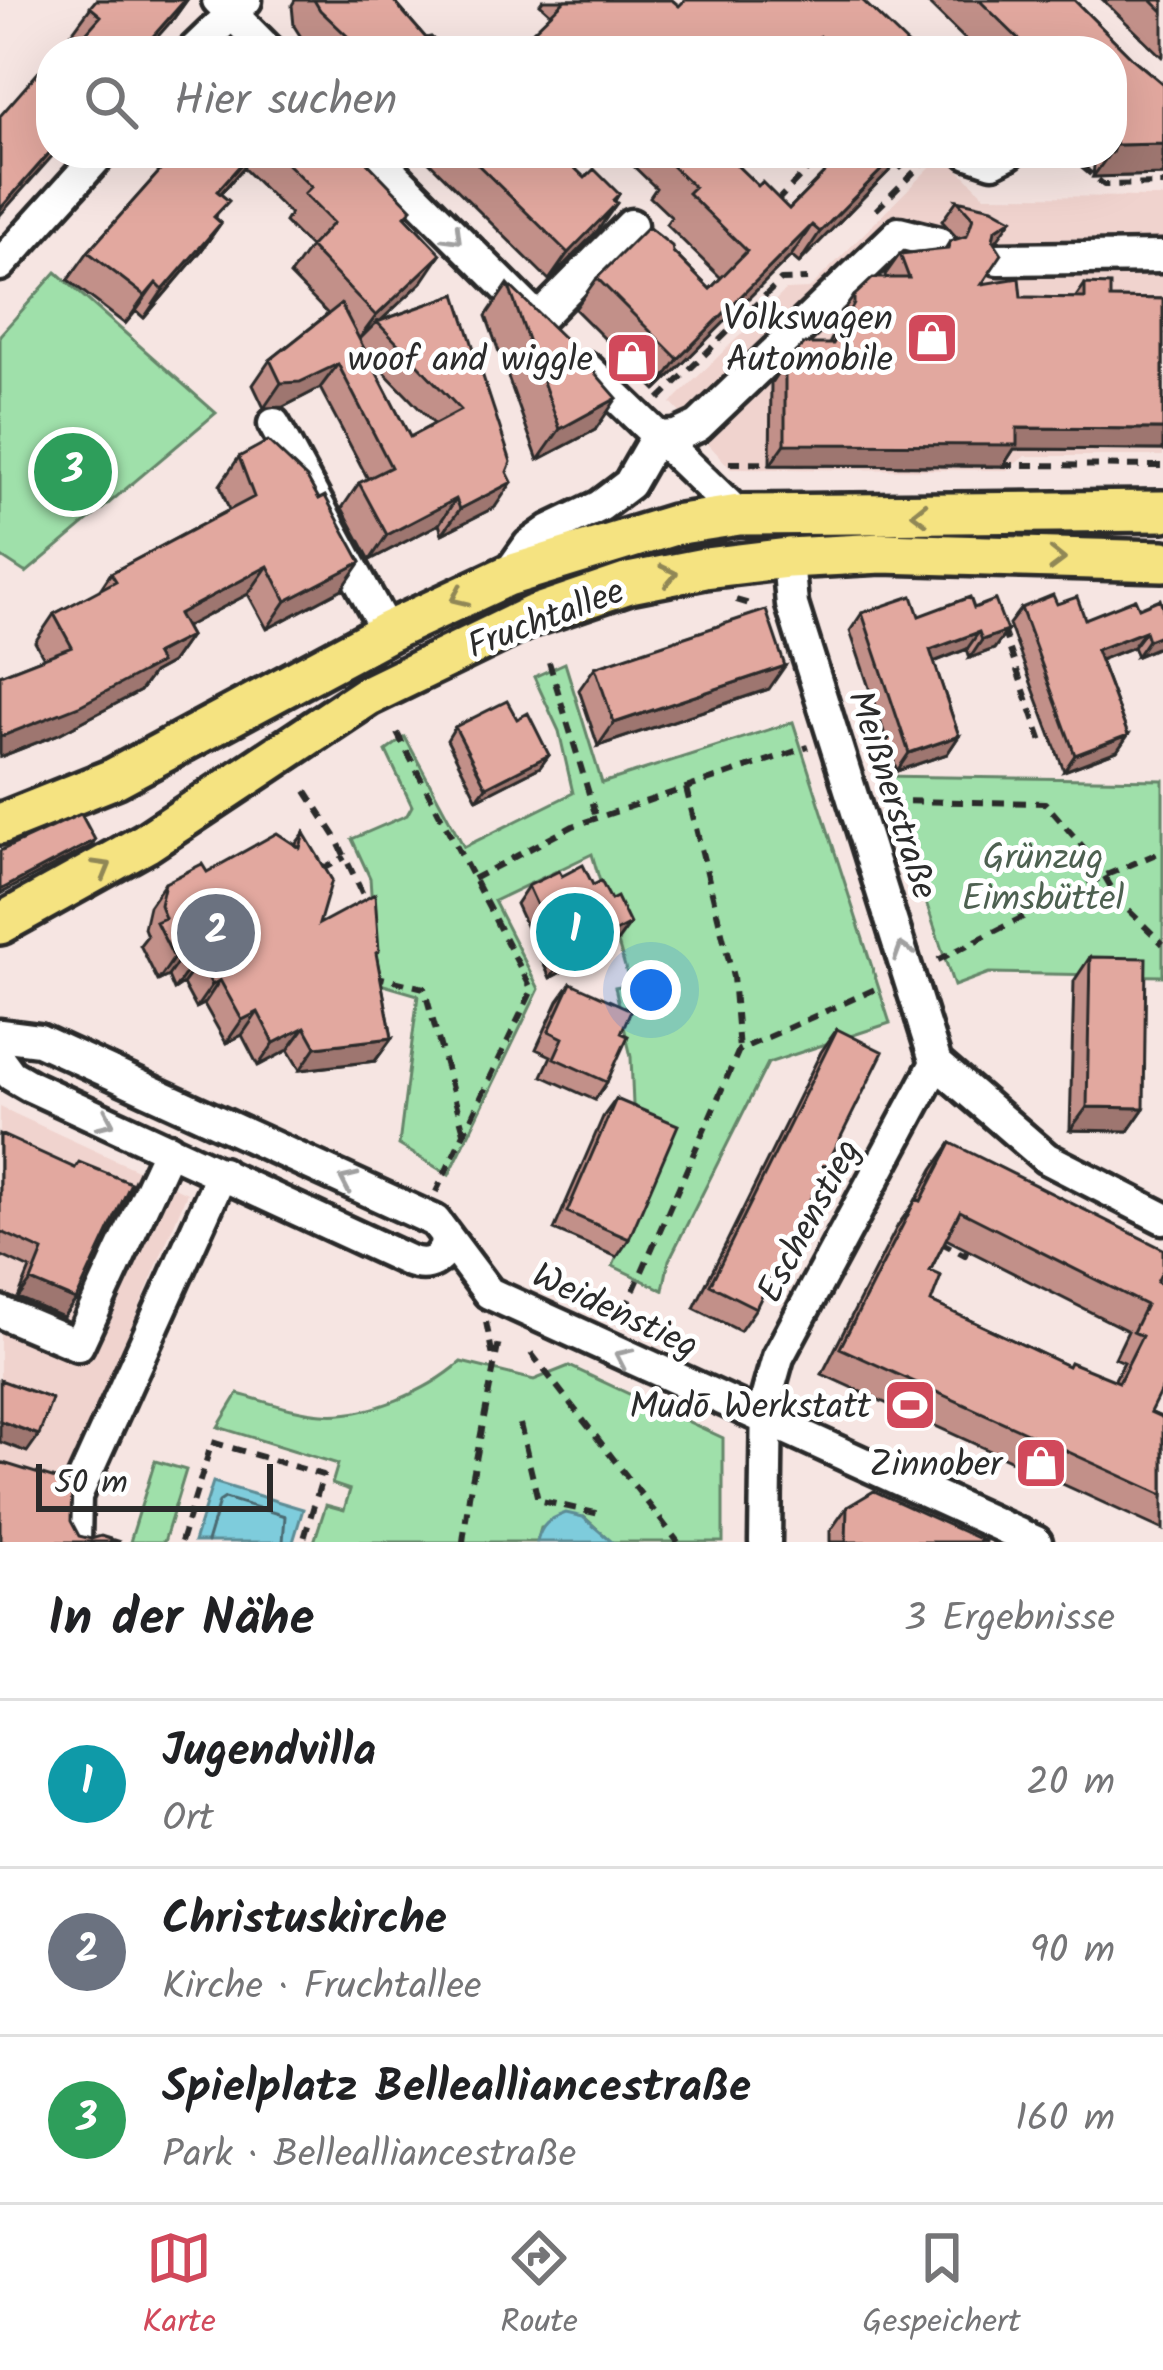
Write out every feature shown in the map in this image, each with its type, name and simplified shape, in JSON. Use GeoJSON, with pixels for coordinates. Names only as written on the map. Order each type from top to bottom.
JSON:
{"type":"FeatureCollection","features":[{"type":"Feature","properties":{"kind":"main road","name":"Fruchtallee"},"geometry":{"type":"LineString","coordinates":[[0,824],[158,757],[387,632],[507,575],[674,525],[739,515],[1163,512]]}},
{"type":"Feature","properties":{"kind":"main road","name":"Fruchtallee"},"geometry":{"type":"LineString","coordinates":[[0,924],[146,843],[367,696],[436,658],[532,616],[629,584],[788,558],[882,554],[1163,561]]}},
{"type":"Feature","properties":{"kind":"street"},"geometry":{"type":"LineString","coordinates":[[205,36],[232,4],[257,36]]}},
{"type":"Feature","properties":{"kind":"street"},"geometry":{"type":"LineString","coordinates":[[0,265],[87,168]]}},
{"type":"Feature","properties":{"kind":"street"},"geometry":{"type":"LineString","coordinates":[[387,168],[739,515]]}},
{"type":"Feature","properties":{"kind":"street"},"geometry":{"type":"LineString","coordinates":[[555,336],[631,225]]}},
{"type":"Feature","properties":{"kind":"street"},"geometry":{"type":"LineString","coordinates":[[656,437],[676,436],[698,426],[899,233],[939,243]]}},
{"type":"Feature","properties":{"kind":"street"},"geometry":{"type":"LineString","coordinates":[[998,259],[1163,257]]}},
{"type":"Feature","properties":{"kind":"street"},"geometry":{"type":"LineString","coordinates":[[274,424],[387,632]]}},
{"type":"Feature","properties":{"kind":"street"},"geometry":{"type":"LineString","coordinates":[[507,575],[539,537],[600,506],[629,484],[656,437]]}},
{"type":"Feature","properties":{"kind":"street","name":"Meißnerstraße"},"geometry":{"type":"LineString","coordinates":[[788,558],[792,605],[936,1064]]}},
{"type":"Feature","properties":{"kind":"street","name":"Weidenstieg"},"geometry":{"type":"LineString","coordinates":[[0,1035],[38,1040],[435,1221],[489,1293],[1036,1542]]}},
{"type":"Feature","properties":{"kind":"street"},"geometry":{"type":"LineString","coordinates":[[0,1060],[20,1081],[417,1264],[439,1257],[446,1239]]}},
{"type":"Feature","properties":{"kind":"street"},"geometry":{"type":"LineString","coordinates":[[936,1064],[1046,1157],[1163,1218]]}},
{"type":"Feature","properties":{"kind":"street","name":"Eschenstieg"},"geometry":{"type":"LineString","coordinates":[[766,1542],[767,1396],[778,1357],[936,1064]]}},
{"type":"Feature","properties":{"kind":"street"},"geometry":{"type":"LineString","coordinates":[[0,1312],[78,1345],[169,1149]]}},
{"type":"Feature","properties":{"kind":"street"},"geometry":{"type":"LineString","coordinates":[[75,1542],[76,1496],[222,1173]]}},
{"type":"Feature","properties":{"kind":"path"},"geometry":{"type":"LineString","coordinates":[[776,202],[809,168]]}},
{"type":"Feature","properties":{"kind":"path"},"geometry":{"type":"LineString","coordinates":[[869,217],[918,168]]}},
{"type":"Feature","properties":{"kind":"path"},"geometry":{"type":"LineString","coordinates":[[1084,168],[1104,184],[1163,184]]}},
{"type":"Feature","properties":{"kind":"path"},"geometry":{"type":"LineString","coordinates":[[657,401],[781,280],[806,280],[822,264]]}},
{"type":"Feature","properties":{"kind":"path"},"geometry":{"type":"LineString","coordinates":[[714,462],[1163,466]]}},
{"type":"Feature","properties":{"kind":"path"},"geometry":{"type":"LineString","coordinates":[[732,599],[756,606]]}},
{"type":"Feature","properties":{"kind":"path"},"geometry":{"type":"LineString","coordinates":[[1001,623],[1042,742]]}},
{"type":"Feature","properties":{"kind":"path"},"geometry":{"type":"LineString","coordinates":[[549,662],[597,820]]}},
{"type":"Feature","properties":{"kind":"path"},"geometry":{"type":"LineString","coordinates":[[397,734],[532,990],[434,1195]]}},
{"type":"Feature","properties":{"kind":"path"},"geometry":{"type":"LineString","coordinates":[[473,879],[573,826],[796,750]]}},
{"type":"Feature","properties":{"kind":"path"},"geometry":{"type":"LineString","coordinates":[[625,1310],[739,1051],[734,977],[686,788]]}},
{"type":"Feature","properties":{"kind":"path"},"geometry":{"type":"LineString","coordinates":[[305,791],[367,902],[368,920]]}},
{"type":"Feature","properties":{"kind":"path"},"geometry":{"type":"LineString","coordinates":[[888,801],[1045,803],[1136,921],[1163,944]]}},
{"type":"Feature","properties":{"kind":"path"},"geometry":{"type":"LineString","coordinates":[[938,960],[1163,851]]}},
{"type":"Feature","properties":{"kind":"path"},"geometry":{"type":"LineString","coordinates":[[316,872],[345,857]]}},
{"type":"Feature","properties":{"kind":"path"},"geometry":{"type":"LineString","coordinates":[[372,958],[374,976],[424,988],[464,1132]]}},
{"type":"Feature","properties":{"kind":"path"},"geometry":{"type":"LineString","coordinates":[[739,1051],[884,985]]}},
{"type":"Feature","properties":{"kind":"path"},"geometry":{"type":"LineString","coordinates":[[929,1237],[964,1255],[967,1250]]}},
{"type":"Feature","properties":{"kind":"path"},"geometry":{"type":"LineString","coordinates":[[485,1304],[486,1334],[495,1366]]}},
{"type":"Feature","properties":{"kind":"path"},"geometry":{"type":"LineString","coordinates":[[464,1542],[499,1342]]}},
{"type":"Feature","properties":{"kind":"path"},"geometry":{"type":"LineString","coordinates":[[531,1353],[678,1542]]}},
{"type":"Feature","properties":{"kind":"path"},"geometry":{"type":"LineString","coordinates":[[520,1424],[538,1500],[604,1515]]}},
{"type":"Feature","properties":{"kind":"path"},"geometry":{"type":"LineString","coordinates":[[182,1542],[212,1442],[323,1475],[303,1542]]}},
{"type":"Feature","properties":{"kind":"shaded area"},"geometry":{"type":"Polygon","coordinates":[[[929,168],[957,168],[985,196],[1163,197],[1163,456],[1025,456],[1007,470],[731,469],[671,403],[786,290],[809,289],[929,168]]]}},
{"type":"Feature","properties":{"kind":"shaded area"},"geometry":{"type":"Polygon","coordinates":[[[0,1107],[187,1193],[59,1500],[0,1479],[0,1107]]]}},
{"type":"Feature","properties":{"kind":"green space"},"geometry":{"type":"Polygon","coordinates":[[[56,272],[216,413],[26,573],[0,556],[0,335],[56,272]]]}},
{"type":"Feature","properties":{"kind":"green space","name":"Grünzug Eimsbüttel"},"geometry":{"type":"Polygon","coordinates":[[[565,663],[602,783],[793,722],[890,1023],[768,1063],[669,1260],[663,1290],[613,1266],[665,1143],[634,1129],[631,1057],[615,987],[630,984],[592,854],[494,901],[539,989],[449,1175],[399,1145],[418,995],[377,983],[370,878],[352,839],[407,815],[412,806],[386,751],[405,737],[464,847],[573,793],[559,731],[534,677],[565,663]]]}},
{"type":"Feature","properties":{"kind":"green space","name":"Grünzug Eimsbüttel"},"geometry":{"type":"Polygon","coordinates":[[[879,776],[1163,780],[1163,976],[989,973],[954,986],[887,785],[879,776]]]}},
{"type":"Feature","properties":{"kind":"green space"},"geometry":{"type":"Polygon","coordinates":[[[461,1362],[534,1380],[569,1366],[723,1438],[723,1542],[612,1542],[584,1517],[541,1528],[537,1542],[314,1542],[326,1505],[344,1510],[350,1490],[332,1484],[338,1464],[218,1427],[238,1394],[311,1413],[358,1412],[414,1392],[461,1362]]]}},
{"type":"Feature","properties":{"kind":"green space"},"geometry":{"type":"Polygon","coordinates":[[[155,1461],[186,1470],[164,1542],[130,1542],[155,1461]]]}},
{"type":"Feature","properties":{"kind":"water"},"geometry":{"type":"Polygon","coordinates":[[[213,1482],[303,1509],[293,1542],[194,1542],[213,1482]]]}},
{"type":"Feature","properties":{"kind":"water"},"geometry":{"type":"Polygon","coordinates":[[[566,1513],[583,1517],[612,1542],[537,1542],[547,1523],[566,1513]]]}},
{"type":"Feature","properties":{"kind":"building"},"geometry":{"type":"Polygon","coordinates":[[[96,0],[185,0],[153,36],[83,36],[101,16],[90,7],[96,0]]]}},
{"type":"Feature","properties":{"kind":"building"},"geometry":{"type":"Polygon","coordinates":[[[314,0],[393,0],[424,36],[347,36],[314,0]]]}},
{"type":"Feature","properties":{"kind":"building"},"geometry":{"type":"Polygon","coordinates":[[[565,0],[672,0],[679,6],[685,0],[862,0],[899,36],[820,36],[528,36],[565,0]]]}},
{"type":"Feature","properties":{"kind":"building"},"geometry":{"type":"Polygon","coordinates":[[[979,0],[1074,0],[1110,36],[1016,36],[979,0]]]}},
{"type":"Feature","properties":{"kind":"building"},"geometry":{"type":"Polygon","coordinates":[[[1127,53],[1163,84],[1163,144],[1127,145],[1127,53]]]}},
{"type":"Feature","properties":{"kind":"building"},"geometry":{"type":"Polygon","coordinates":[[[36,75],[36,168],[0,209],[0,116],[36,75]]]}},
{"type":"Feature","properties":{"kind":"building"},"geometry":{"type":"Polygon","coordinates":[[[163,168],[238,168],[217,191],[229,201],[214,217],[221,223],[163,290],[156,283],[145,296],[88,252],[163,168]]]}},
{"type":"Feature","properties":{"kind":"building"},"geometry":{"type":"Polygon","coordinates":[[[291,168],[372,168],[412,209],[405,216],[441,254],[376,316],[310,247],[333,223],[304,194],[311,187],[291,168]]]}},
{"type":"Feature","properties":{"kind":"building"},"geometry":{"type":"Polygon","coordinates":[[[481,168],[575,168],[585,178],[594,169],[619,194],[613,200],[617,203],[568,253],[481,168]]]}},
{"type":"Feature","properties":{"kind":"building"},"geometry":{"type":"Polygon","coordinates":[[[674,168],[739,168],[789,209],[829,168],[883,168],[820,232],[812,225],[678,359],[597,278],[648,227],[710,289],[747,251],[688,193],[694,187],[674,168]]]}},
{"type":"Feature","properties":{"kind":"building","name":"Volkswagen Automobile"},"geometry":{"type":"Polygon","coordinates":[[[957,200],[992,208],[1012,219],[995,230],[993,240],[1002,254],[982,284],[1019,278],[1021,297],[1085,298],[1085,284],[1110,285],[1110,298],[1163,299],[1163,429],[1017,428],[1017,445],[785,444],[785,362],[804,344],[833,344],[854,296],[873,278],[909,278],[900,254],[949,249],[950,241],[967,236],[973,218],[957,200]]]}},
{"type":"Feature","properties":{"kind":"building"},"geometry":{"type":"Polygon","coordinates":[[[508,284],[568,342],[617,398],[560,429],[508,284]]]}},
{"type":"Feature","properties":{"kind":"building"},"geometry":{"type":"Polygon","coordinates":[[[456,294],[511,462],[507,472],[512,482],[460,509],[456,499],[387,535],[359,483],[391,467],[338,364],[300,382],[281,383],[270,360],[341,304],[410,437],[461,410],[377,322],[456,294]]]}},
{"type":"Feature","properties":{"kind":"building"},"geometry":{"type":"Polygon","coordinates":[[[268,441],[307,478],[319,499],[325,496],[361,562],[286,601],[268,566],[178,614],[190,636],[155,654],[160,663],[79,706],[0,737],[0,675],[72,647],[54,614],[116,581],[111,573],[254,497],[239,457],[268,441]]]}},
{"type":"Feature","properties":{"kind":"building"},"geometry":{"type":"Polygon","coordinates":[[[1053,595],[1057,604],[1077,597],[1085,619],[1135,599],[1139,608],[1160,599],[1163,608],[1163,634],[1148,640],[1145,631],[1096,650],[1128,735],[1075,755],[1021,608],[1053,595]]]}},
{"type":"Feature","properties":{"kind":"building"},"geometry":{"type":"Polygon","coordinates":[[[912,596],[919,616],[970,597],[974,608],[995,600],[1007,631],[982,640],[979,632],[930,650],[959,736],[909,753],[862,613],[912,596]]]}},
{"type":"Feature","properties":{"kind":"building"},"geometry":{"type":"Polygon","coordinates":[[[766,610],[785,666],[614,723],[595,667],[766,610]]]}},
{"type":"Feature","properties":{"kind":"building"},"geometry":{"type":"Polygon","coordinates":[[[507,701],[517,719],[528,713],[549,755],[486,787],[455,727],[507,701]]]}},
{"type":"Feature","properties":{"kind":"building"},"geometry":{"type":"Polygon","coordinates":[[[81,814],[95,840],[0,890],[0,851],[81,814]]]}},
{"type":"Feature","properties":{"kind":"building"},"geometry":{"type":"Polygon","coordinates":[[[277,833],[300,848],[304,833],[332,880],[319,924],[375,894],[376,953],[392,1038],[316,1047],[305,1027],[274,1043],[258,1012],[242,1020],[220,980],[212,985],[200,961],[190,967],[184,953],[174,958],[156,922],[165,918],[160,905],[165,883],[202,864],[207,872],[277,833]]]}},
{"type":"Feature","properties":{"kind":"building"},"geometry":{"type":"Polygon","coordinates":[[[583,865],[593,885],[601,881],[611,900],[617,897],[630,924],[562,960],[528,886],[583,865]]]}},
{"type":"Feature","properties":{"kind":"building"},"geometry":{"type":"Polygon","coordinates":[[[1090,957],[1146,958],[1144,1108],[1087,1107],[1090,957]]]}},
{"type":"Feature","properties":{"kind":"building"},"geometry":{"type":"Polygon","coordinates":[[[571,983],[631,1010],[621,1033],[628,1036],[607,1082],[554,1058],[563,1038],[549,1031],[571,983]]]}},
{"type":"Feature","properties":{"kind":"building"},"geometry":{"type":"Polygon","coordinates":[[[837,1029],[883,1052],[756,1308],[710,1285],[837,1029]]]}},
{"type":"Feature","properties":{"kind":"building"},"geometry":{"type":"Polygon","coordinates":[[[616,1099],[678,1125],[629,1239],[567,1212],[616,1099]]]}},
{"type":"Feature","properties":{"kind":"building"},"geometry":{"type":"Polygon","coordinates":[[[0,1134],[75,1168],[79,1162],[131,1183],[76,1300],[31,1281],[43,1251],[0,1231],[0,1134]]]}},
{"type":"Feature","properties":{"kind":"building"},"geometry":{"type":"Polygon","coordinates":[[[951,1143],[1163,1249],[1163,1270],[1157,1282],[1163,1285],[1163,1386],[1150,1412],[1163,1418],[1163,1495],[840,1348],[916,1199],[921,1201],[951,1143]],[[960,1211],[930,1271],[941,1276],[931,1302],[1068,1366],[1070,1362],[1119,1382],[1142,1336],[1133,1332],[1146,1305],[960,1211]]]}},
{"type":"Feature","properties":{"kind":"building"},"geometry":{"type":"Polygon","coordinates":[[[0,1380],[52,1399],[39,1435],[0,1421],[0,1380]]]}},
{"type":"Feature","properties":{"kind":"building"},"geometry":{"type":"Polygon","coordinates":[[[0,1462],[72,1484],[71,1521],[79,1536],[120,1542],[0,1542],[0,1462]]]}},
{"type":"Feature","properties":{"kind":"building"},"geometry":{"type":"Polygon","coordinates":[[[874,1491],[986,1542],[846,1542],[847,1507],[874,1491]]]}},
{"type":"Feature","properties":{"kind":"place","name":"Volkswagen Automobile"},"geometry":{"type":"Point","coordinates":[932,338]}},
{"type":"Feature","properties":{"kind":"place","name":"woof and wiggle"},"geometry":{"type":"Point","coordinates":[632,358]}},
{"type":"Feature","properties":{"kind":"place","name":"Spielplatz Bellealliancestraße"},"geometry":{"type":"Point","coordinates":[73,472]}},
{"type":"Feature","properties":{"kind":"place","name":"Jugendvilla"},"geometry":{"type":"Point","coordinates":[575,932]}},
{"type":"Feature","properties":{"kind":"place","name":"Christuskirche"},"geometry":{"type":"Point","coordinates":[216,933]}},
{"type":"Feature","properties":{"kind":"place","name":"Mudō Werkstatt"},"geometry":{"type":"Point","coordinates":[910,1405]}},
{"type":"Feature","properties":{"kind":"place","name":"Zinnober"},"geometry":{"type":"Point","coordinates":[1041,1463]}}]}
